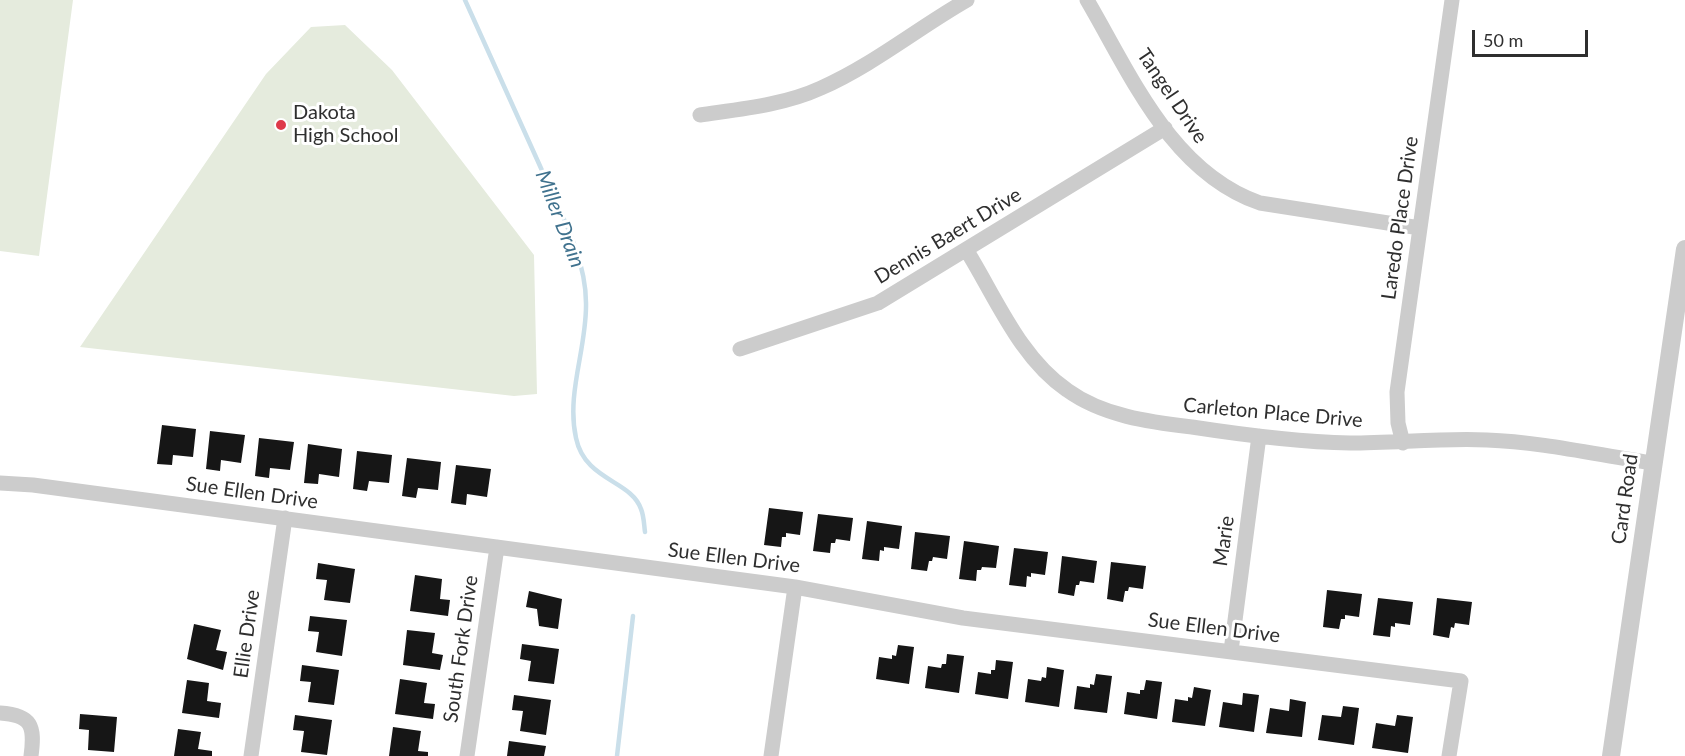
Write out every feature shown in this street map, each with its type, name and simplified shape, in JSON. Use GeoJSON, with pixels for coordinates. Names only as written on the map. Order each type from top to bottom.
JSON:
{"type":"FeatureCollection","features":[{"type":"Feature","properties":{"kind":"street","name":"Tangel Drive"},"geometry":{"type":"LineString","coordinates":[[1087,0],[1165,128],[1189,159],[1207,176],[1241,196],[1279,206],[1420,228]]}},
{"type":"Feature","properties":{"kind":"street","name":"Laredo Place Drive"},"geometry":{"type":"LineString","coordinates":[[1403,442],[1398,423],[1397,392],[1452,0]]}},
{"type":"Feature","properties":{"kind":"street"},"geometry":{"type":"LineString","coordinates":[[700,115],[788,100],[820,89],[850,74],[964,1]]}},
{"type":"Feature","properties":{"kind":"street","name":"Dennis Baert Drive"},"geometry":{"type":"LineString","coordinates":[[740,349],[878,303],[967,251],[1165,128]]}},
{"type":"Feature","properties":{"kind":"street","name":"Card Road"},"geometry":{"type":"LineString","coordinates":[[1611,756],[1685,249]]}},
{"type":"Feature","properties":{"kind":"street","name":"Carleton Place Drive"},"geometry":{"type":"LineString","coordinates":[[967,251],[1026,351],[1042,369],[1067,390],[1092,405],[1148,422],[1259,436],[1348,443],[1486,440],[1653,463]]}},
{"type":"Feature","properties":{"kind":"street","name":"Marie"},"geometry":{"type":"LineString","coordinates":[[1231,651],[1259,436]]}},
{"type":"Feature","properties":{"kind":"street","name":"Sue Ellen Drive"},"geometry":{"type":"LineString","coordinates":[[0,483],[33,484],[795,587],[963,618],[1461,681],[1449,756]]}},
{"type":"Feature","properties":{"kind":"street","name":"Ellie Drive"},"geometry":{"type":"LineString","coordinates":[[251,756],[285,518]]}},
{"type":"Feature","properties":{"kind":"street","name":"South Fork Drive"},"geometry":{"type":"LineString","coordinates":[[467,756],[497,547]]}},
{"type":"Feature","properties":{"kind":"street"},"geometry":{"type":"LineString","coordinates":[[771,756],[795,587]]}},
{"type":"Feature","properties":{"kind":"street"},"geometry":{"type":"LineString","coordinates":[[0,713],[27,719],[33,732],[31,756]]}},
{"type":"Feature","properties":{"kind":"shaded area"},"geometry":{"type":"Polygon","coordinates":[[[0,0],[73,0],[39,256],[0,251],[0,0]]]}},
{"type":"Feature","properties":{"kind":"shaded area"},"geometry":{"type":"Polygon","coordinates":[[[345,25],[392,70],[534,255],[537,394],[514,396],[80,347],[266,74],[311,27],[345,25]]]}},
{"type":"Feature","properties":{"kind":"building"},"geometry":{"type":"Polygon","coordinates":[[[162,425],[196,429],[193,457],[173,455],[172,465],[157,464],[162,425]]]}},
{"type":"Feature","properties":{"kind":"building"},"geometry":{"type":"Polygon","coordinates":[[[210,431],[245,435],[241,463],[221,460],[220,471],[206,469],[210,431]]]}},
{"type":"Feature","properties":{"kind":"building"},"geometry":{"type":"Polygon","coordinates":[[[259,438],[294,442],[290,470],[270,468],[269,478],[255,476],[259,438]]]}},
{"type":"Feature","properties":{"kind":"building"},"geometry":{"type":"Polygon","coordinates":[[[308,444],[342,449],[339,477],[319,474],[318,484],[304,483],[308,444]]]}},
{"type":"Feature","properties":{"kind":"building"},"geometry":{"type":"Polygon","coordinates":[[[357,451],[392,455],[389,483],[369,481],[367,491],[353,489],[357,451]]]}},
{"type":"Feature","properties":{"kind":"building"},"geometry":{"type":"Polygon","coordinates":[[[407,458],[441,462],[438,490],[418,488],[416,498],[402,496],[407,458]]]}},
{"type":"Feature","properties":{"kind":"building"},"geometry":{"type":"Polygon","coordinates":[[[456,465],[491,469],[487,497],[467,494],[466,505],[451,503],[456,465]]]}},
{"type":"Feature","properties":{"kind":"building"},"geometry":{"type":"Polygon","coordinates":[[[769,508],[803,512],[800,535],[786,533],[786,537],[782,537],[781,547],[764,545],[769,508]]]}},
{"type":"Feature","properties":{"kind":"building"},"geometry":{"type":"Polygon","coordinates":[[[818,514],[853,518],[850,541],[836,539],[835,543],[831,543],[830,553],[813,551],[818,514]]]}},
{"type":"Feature","properties":{"kind":"building"},"geometry":{"type":"Polygon","coordinates":[[[867,521],[902,526],[899,549],[884,547],[884,551],[880,550],[879,561],[862,559],[867,521]]]}},
{"type":"Feature","properties":{"kind":"building"},"geometry":{"type":"Polygon","coordinates":[[[915,532],[950,536],[947,559],[933,557],[932,561],[929,561],[927,571],[911,569],[915,532]]]}},
{"type":"Feature","properties":{"kind":"building"},"geometry":{"type":"Polygon","coordinates":[[[964,541],[999,546],[996,568],[982,567],[981,570],[977,570],[976,581],[959,579],[964,541]]]}},
{"type":"Feature","properties":{"kind":"building"},"geometry":{"type":"Polygon","coordinates":[[[1014,548],[1048,552],[1045,575],[1031,573],[1031,577],[1027,576],[1026,587],[1009,585],[1014,548]]]}},
{"type":"Feature","properties":{"kind":"building"},"geometry":{"type":"Polygon","coordinates":[[[1062,556],[1097,561],[1094,583],[1080,581],[1079,585],[1076,585],[1074,596],[1058,593],[1062,556]]]}},
{"type":"Feature","properties":{"kind":"building"},"geometry":{"type":"Polygon","coordinates":[[[1111,562],[1146,566],[1143,589],[1129,587],[1128,591],[1125,591],[1123,602],[1107,599],[1111,562]]]}},
{"type":"Feature","properties":{"kind":"building"},"geometry":{"type":"Polygon","coordinates":[[[318,563],[355,569],[350,603],[324,600],[327,580],[316,579],[318,563]]]}},
{"type":"Feature","properties":{"kind":"building"},"geometry":{"type":"Polygon","coordinates":[[[415,575],[442,579],[440,599],[450,600],[448,616],[410,611],[415,575]]]}},
{"type":"Feature","properties":{"kind":"building"},"geometry":{"type":"Polygon","coordinates":[[[1327,590],[1362,594],[1359,617],[1345,615],[1345,619],[1341,619],[1339,629],[1323,627],[1327,590]]]}},
{"type":"Feature","properties":{"kind":"building"},"geometry":{"type":"Polygon","coordinates":[[[529,591],[562,599],[558,629],[539,626],[537,609],[526,607],[529,591]]]}},
{"type":"Feature","properties":{"kind":"building"},"geometry":{"type":"Polygon","coordinates":[[[1378,598],[1413,602],[1410,625],[1395,623],[1395,627],[1391,626],[1390,637],[1373,635],[1378,598]]]}},
{"type":"Feature","properties":{"kind":"building"},"geometry":{"type":"Polygon","coordinates":[[[1437,598],[1472,602],[1469,625],[1455,623],[1454,628],[1451,627],[1449,638],[1433,635],[1437,598]]]}},
{"type":"Feature","properties":{"kind":"building"},"geometry":{"type":"Polygon","coordinates":[[[310,616],[347,620],[342,656],[316,652],[319,632],[308,631],[310,616]]]}},
{"type":"Feature","properties":{"kind":"building"},"geometry":{"type":"Polygon","coordinates":[[[194,624],[221,630],[216,650],[227,652],[223,670],[187,659],[194,624]]]}},
{"type":"Feature","properties":{"kind":"building"},"geometry":{"type":"Polygon","coordinates":[[[407,630],[435,633],[432,653],[443,655],[440,670],[403,665],[407,630]]]}},
{"type":"Feature","properties":{"kind":"building"},"geometry":{"type":"Polygon","coordinates":[[[522,644],[559,649],[554,684],[528,681],[531,661],[520,659],[522,644]]]}},
{"type":"Feature","properties":{"kind":"building"},"geometry":{"type":"Polygon","coordinates":[[[898,645],[914,647],[909,684],[876,679],[879,657],[892,659],[892,655],[896,656],[898,645]]]}},
{"type":"Feature","properties":{"kind":"building"},"geometry":{"type":"Polygon","coordinates":[[[947,654],[964,656],[959,693],[925,688],[928,666],[941,668],[942,664],[946,664],[947,654]]]}},
{"type":"Feature","properties":{"kind":"building"},"geometry":{"type":"Polygon","coordinates":[[[996,660],[1013,662],[1008,699],[975,694],[978,672],[991,674],[991,670],[995,670],[996,660]]]}},
{"type":"Feature","properties":{"kind":"building"},"geometry":{"type":"Polygon","coordinates":[[[302,665],[339,670],[334,705],[308,702],[311,682],[300,681],[302,665]]]}},
{"type":"Feature","properties":{"kind":"building"},"geometry":{"type":"Polygon","coordinates":[[[1047,667],[1064,670],[1059,707],[1025,702],[1028,679],[1041,681],[1042,677],[1046,678],[1047,667]]]}},
{"type":"Feature","properties":{"kind":"building"},"geometry":{"type":"Polygon","coordinates":[[[1096,674],[1112,676],[1107,713],[1074,709],[1077,686],[1090,688],[1090,684],[1094,685],[1096,674]]]}},
{"type":"Feature","properties":{"kind":"building"},"geometry":{"type":"Polygon","coordinates":[[[400,679],[427,683],[424,703],[435,704],[433,719],[395,714],[400,679]]]}},
{"type":"Feature","properties":{"kind":"building"},"geometry":{"type":"Polygon","coordinates":[[[187,680],[209,683],[207,701],[221,703],[219,718],[182,713],[187,680]]]}},
{"type":"Feature","properties":{"kind":"building"},"geometry":{"type":"Polygon","coordinates":[[[1146,680],[1162,682],[1157,719],[1124,714],[1127,692],[1140,694],[1140,690],[1144,690],[1146,680]]]}},
{"type":"Feature","properties":{"kind":"building"},"geometry":{"type":"Polygon","coordinates":[[[1194,687],[1211,690],[1205,726],[1172,722],[1175,699],[1188,701],[1188,697],[1192,698],[1194,687]]]}},
{"type":"Feature","properties":{"kind":"building"},"geometry":{"type":"Polygon","coordinates":[[[1243,693],[1259,695],[1254,732],[1219,727],[1223,702],[1242,705],[1243,693]]]}},
{"type":"Feature","properties":{"kind":"building"},"geometry":{"type":"Polygon","coordinates":[[[514,695],[551,700],[546,735],[520,731],[523,711],[512,710],[514,695]]]}},
{"type":"Feature","properties":{"kind":"building"},"geometry":{"type":"Polygon","coordinates":[[[1290,699],[1306,702],[1302,737],[1266,733],[1270,708],[1289,711],[1290,699]]]}},
{"type":"Feature","properties":{"kind":"building"},"geometry":{"type":"Polygon","coordinates":[[[1343,706],[1359,708],[1354,745],[1318,740],[1322,715],[1341,717],[1343,706]]]}},
{"type":"Feature","properties":{"kind":"building"},"geometry":{"type":"Polygon","coordinates":[[[80,714],[117,717],[114,752],[88,750],[89,730],[79,729],[80,714]]]}},
{"type":"Feature","properties":{"kind":"building"},"geometry":{"type":"Polygon","coordinates":[[[295,715],[332,720],[327,755],[301,752],[304,731],[293,730],[295,715]]]}},
{"type":"Feature","properties":{"kind":"building"},"geometry":{"type":"Polygon","coordinates":[[[1397,715],[1413,717],[1408,753],[1372,748],[1376,723],[1395,726],[1397,715]]]}},
{"type":"Feature","properties":{"kind":"building"},"geometry":{"type":"Polygon","coordinates":[[[393,727],[421,731],[418,751],[428,752],[428,756],[389,756],[393,727]]]}},
{"type":"Feature","properties":{"kind":"building"},"geometry":{"type":"Polygon","coordinates":[[[178,729],[201,732],[198,749],[212,751],[212,756],[174,756],[178,729]]]}},
{"type":"Feature","properties":{"kind":"building"},"geometry":{"type":"Polygon","coordinates":[[[509,741],[546,746],[544,756],[507,756],[509,741]]]}},
{"type":"Feature","properties":{"kind":"waterway","name":"Miller Drain"},"geometry":{"type":"LineString","coordinates":[[465,0],[562,215],[581,268],[586,303],[573,404],[576,438],[581,452],[589,463],[636,499],[642,512],[645,532]]}},
{"type":"Feature","properties":{"kind":"waterway","name":"Miller Drain"},"geometry":{"type":"LineString","coordinates":[[617,756],[633,616]]}},
{"type":"Feature","properties":{"kind":"place","name":"Dakota High School"},"geometry":{"type":"Point","coordinates":[281,125]}}]}
